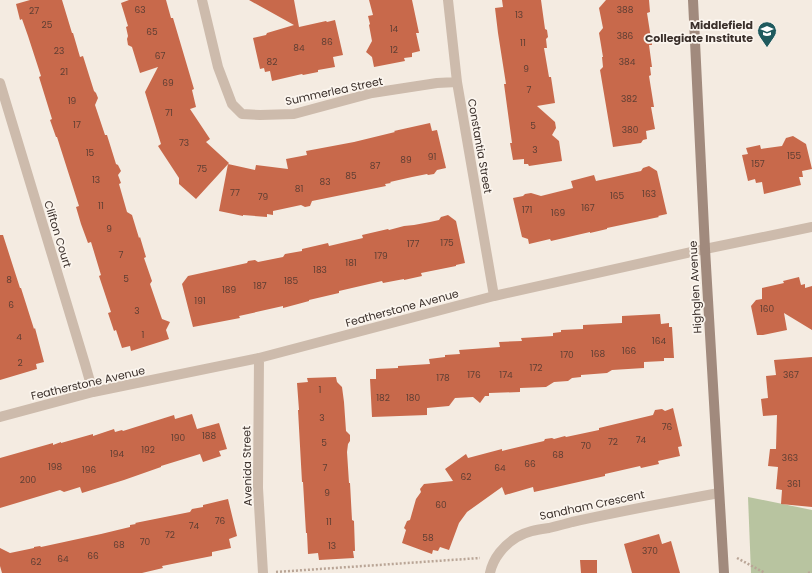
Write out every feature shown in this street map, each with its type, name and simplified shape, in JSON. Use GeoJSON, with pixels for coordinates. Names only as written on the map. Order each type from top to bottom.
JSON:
{"type":"FeatureCollection","features":[{"type":"Feature","properties":{"kind":"street","name":"Summerlea Street"},"geometry":{"type":"LineString","coordinates":[[202,0],[218,67],[232,104],[242,114],[294,114],[372,94],[437,83],[457,82]]}},
{"type":"Feature","properties":{"kind":"street","name":"Constantia Street"},"geometry":{"type":"LineString","coordinates":[[448,0],[457,82],[494,296]]}},
{"type":"Feature","properties":{"kind":"street","name":"Highglen Avenue"},"geometry":{"type":"LineString","coordinates":[[693,0],[705,249],[724,573]]}},
{"type":"Feature","properties":{"kind":"street","name":"Clifton Court"},"geometry":{"type":"LineString","coordinates":[[0,83],[93,392]]}},
{"type":"Feature","properties":{"kind":"street","name":"Featherstone Avenue"},"geometry":{"type":"LineString","coordinates":[[0,416],[93,392],[259,358],[494,296],[812,227]]}},
{"type":"Feature","properties":{"kind":"street","name":"Avenida Street"},"geometry":{"type":"LineString","coordinates":[[259,358],[258,488],[263,573]]}},
{"type":"Feature","properties":{"kind":"street","name":"Sandham Crescent"},"geometry":{"type":"LineString","coordinates":[[490,573],[496,557],[507,544],[534,530],[719,493]]}},
{"type":"Feature","properties":{"kind":"path"},"geometry":{"type":"LineString","coordinates":[[723,551],[764,573]]}},
{"type":"Feature","properties":{"kind":"path"},"geometry":{"type":"LineString","coordinates":[[275,572],[496,557]]}},
{"type":"Feature","properties":{"kind":"path"},"geometry":{"type":"LineString","coordinates":[[808,573],[812,572]]}},
{"type":"Feature","properties":{"kind":"green space"},"geometry":{"type":"Polygon","coordinates":[[[748,497],[812,510],[812,573],[751,573],[748,497]]]}},
{"type":"Feature","properties":{"kind":"building"},"geometry":{"type":"Polygon","coordinates":[[[30,0],[62,0],[80,57],[83,56],[94,91],[98,98],[95,105],[105,135],[107,135],[116,164],[121,171],[118,175],[121,183],[119,184],[127,212],[132,215],[139,238],[140,237],[146,257],[144,258],[152,281],[150,284],[162,319],[170,322],[166,330],[169,339],[131,351],[130,346],[122,348],[116,330],[114,331],[108,313],[111,312],[99,276],[101,275],[91,242],[88,243],[81,224],[76,207],[79,206],[57,137],[50,120],[52,119],[39,77],[41,76],[22,19],[20,20],[16,4],[30,0]]]}},
{"type":"Feature","properties":{"kind":"building"},"geometry":{"type":"Polygon","coordinates":[[[129,0],[166,0],[171,18],[173,18],[194,89],[192,90],[196,107],[190,109],[210,139],[206,142],[229,163],[196,199],[179,184],[179,178],[158,146],[161,144],[145,92],[158,67],[140,73],[132,47],[128,45],[126,27],[128,26],[121,3],[129,0]]]}},
{"type":"Feature","properties":{"kind":"building"},"geometry":{"type":"Polygon","coordinates":[[[249,0],[294,0],[299,27],[335,20],[343,55],[333,57],[335,67],[272,81],[270,71],[265,72],[264,68],[260,69],[253,38],[294,25],[249,0]]]}},
{"type":"Feature","properties":{"kind":"building"},"geometry":{"type":"Polygon","coordinates":[[[369,0],[412,0],[419,33],[416,33],[420,51],[412,53],[412,57],[404,58],[405,61],[374,67],[372,57],[366,52],[372,41],[368,16],[373,15],[369,0]]]}},
{"type":"Feature","properties":{"kind":"building"},"geometry":{"type":"Polygon","coordinates":[[[502,0],[541,0],[545,29],[547,30],[548,37],[546,39],[547,48],[544,48],[555,103],[537,106],[555,122],[556,128],[552,135],[559,141],[562,161],[529,166],[528,164],[524,164],[524,159],[513,160],[504,84],[506,84],[495,8],[503,7],[502,0]]]}},
{"type":"Feature","properties":{"kind":"building"},"geometry":{"type":"Polygon","coordinates":[[[606,0],[649,0],[650,12],[647,13],[652,45],[649,45],[652,67],[650,67],[651,75],[649,76],[654,107],[651,107],[655,129],[646,131],[647,139],[643,140],[641,143],[613,147],[600,70],[603,67],[603,57],[599,33],[603,28],[599,8],[606,0]]]}},
{"type":"Feature","properties":{"kind":"building"},"geometry":{"type":"Polygon","coordinates":[[[430,123],[432,131],[437,130],[446,168],[437,170],[434,174],[412,177],[390,182],[391,183],[385,184],[386,186],[312,201],[310,206],[305,207],[301,205],[273,211],[273,215],[267,214],[267,217],[243,216],[219,211],[228,164],[255,170],[256,165],[288,169],[286,159],[307,155],[306,151],[354,142],[430,123]]]}},
{"type":"Feature","properties":{"kind":"building"},"geometry":{"type":"Polygon","coordinates":[[[793,136],[806,144],[812,169],[802,171],[803,177],[799,177],[801,185],[764,194],[762,182],[756,183],[755,179],[748,181],[742,155],[748,154],[746,148],[760,145],[761,149],[782,146],[786,138],[793,136]]]}},
{"type":"Feature","properties":{"kind":"building"},"geometry":{"type":"Polygon","coordinates":[[[649,166],[657,171],[667,214],[551,241],[550,239],[529,244],[528,239],[522,237],[513,198],[531,193],[541,196],[573,188],[571,181],[594,175],[596,181],[641,171],[643,168],[649,166]]]}},
{"type":"Feature","properties":{"kind":"building"},"geometry":{"type":"Polygon","coordinates":[[[448,215],[456,221],[465,263],[421,273],[422,276],[383,283],[382,281],[339,291],[339,293],[283,308],[283,306],[239,316],[240,318],[193,327],[182,284],[188,276],[247,263],[248,261],[255,260],[258,262],[283,257],[285,254],[302,251],[302,249],[328,243],[329,246],[363,238],[362,235],[439,220],[441,217],[448,215]]]}},
{"type":"Feature","properties":{"kind":"building"},"geometry":{"type":"Polygon","coordinates":[[[0,235],[3,235],[34,329],[35,328],[44,362],[36,364],[37,369],[0,380],[0,235]]]}},
{"type":"Feature","properties":{"kind":"building"},"geometry":{"type":"Polygon","coordinates":[[[799,277],[801,285],[805,284],[805,288],[812,286],[812,330],[784,313],[787,330],[757,335],[751,306],[756,300],[762,299],[762,288],[784,283],[783,281],[799,277]]]}},
{"type":"Feature","properties":{"kind":"building"},"geometry":{"type":"Polygon","coordinates":[[[660,314],[661,324],[669,323],[669,327],[672,327],[674,358],[664,358],[664,361],[644,362],[644,368],[612,370],[607,373],[581,375],[581,377],[572,378],[568,381],[554,382],[546,387],[520,388],[520,392],[489,393],[489,396],[485,396],[480,403],[473,397],[455,398],[449,406],[427,408],[427,415],[372,417],[370,379],[376,379],[376,369],[430,364],[429,359],[445,357],[445,355],[460,354],[459,350],[500,347],[499,342],[522,341],[521,338],[553,336],[553,333],[561,332],[561,330],[583,329],[583,325],[622,323],[622,316],[660,314]]]}},
{"type":"Feature","properties":{"kind":"building"},"geometry":{"type":"Polygon","coordinates":[[[812,357],[812,507],[781,504],[782,490],[776,489],[778,467],[768,466],[770,449],[776,449],[777,415],[763,416],[761,399],[768,398],[766,376],[776,375],[774,360],[812,357]]]}},
{"type":"Feature","properties":{"kind":"building"},"geometry":{"type":"Polygon","coordinates":[[[336,377],[337,382],[342,387],[346,431],[350,435],[347,452],[352,520],[354,521],[355,551],[353,551],[354,558],[319,560],[318,553],[308,554],[302,482],[297,383],[308,382],[307,378],[336,377]]]}},
{"type":"Feature","properties":{"kind":"building"},"geometry":{"type":"Polygon","coordinates":[[[673,408],[682,446],[678,447],[680,456],[658,461],[659,464],[641,468],[640,466],[605,474],[605,476],[534,492],[533,487],[505,495],[502,487],[467,512],[459,523],[449,550],[440,547],[438,551],[433,550],[432,554],[402,543],[406,530],[404,528],[407,521],[410,520],[416,499],[421,492],[420,489],[424,484],[453,481],[445,469],[466,454],[468,458],[502,449],[502,451],[544,441],[545,439],[566,437],[599,430],[599,428],[653,415],[655,410],[662,409],[665,411],[673,408]]]}},
{"type":"Feature","properties":{"kind":"building"},"geometry":{"type":"Polygon","coordinates":[[[192,414],[197,429],[219,423],[227,449],[219,451],[221,456],[203,462],[200,454],[82,493],[80,487],[64,492],[60,490],[0,508],[0,458],[53,443],[53,445],[93,434],[93,436],[114,429],[115,432],[123,431],[174,415],[175,419],[192,414]]]}},
{"type":"Feature","properties":{"kind":"building"},"geometry":{"type":"Polygon","coordinates":[[[228,499],[237,536],[229,539],[231,548],[212,552],[212,556],[162,566],[163,568],[142,573],[2,573],[0,566],[0,548],[10,553],[34,547],[41,547],[130,527],[130,525],[136,524],[135,523],[190,512],[192,509],[203,507],[203,505],[228,499]]]}},
{"type":"Feature","properties":{"kind":"building"},"geometry":{"type":"Polygon","coordinates":[[[659,534],[662,544],[671,541],[680,573],[632,573],[624,544],[659,534]]]}},
{"type":"Feature","properties":{"kind":"building"},"geometry":{"type":"Polygon","coordinates":[[[580,560],[597,560],[597,573],[581,573],[580,560]]]}},
{"type":"Feature","properties":{"kind":"place","name":"Middlefield Collegiate Institute"},"geometry":{"type":"Point","coordinates":[767,48]}}]}
